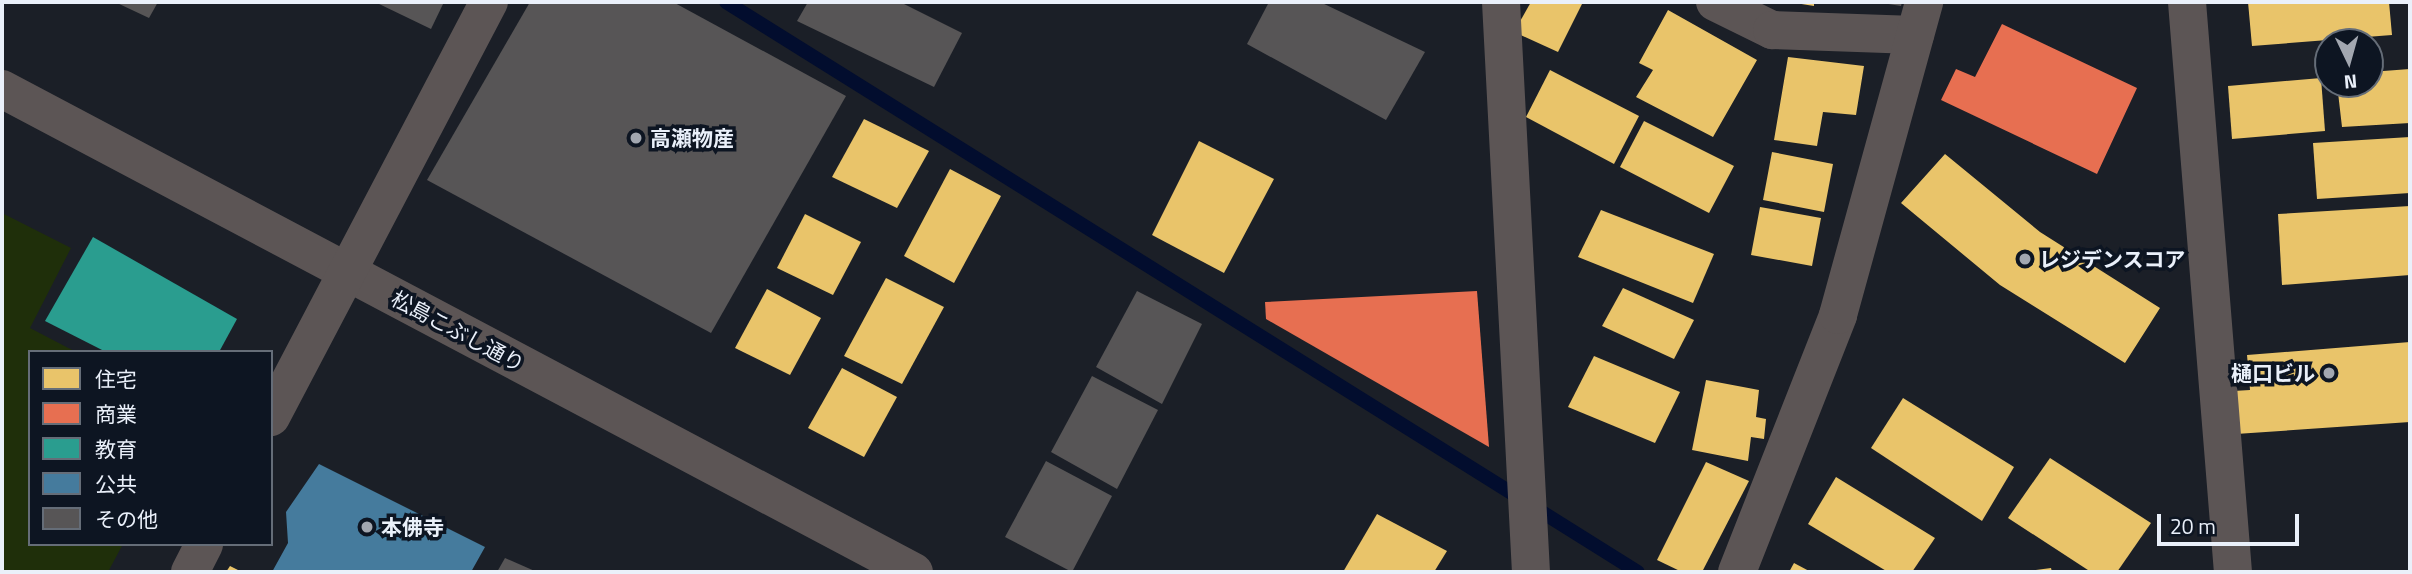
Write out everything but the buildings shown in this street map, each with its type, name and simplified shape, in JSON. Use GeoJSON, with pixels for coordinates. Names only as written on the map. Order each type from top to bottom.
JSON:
{"type":"FeatureCollection","features":[{"type":"Feature","properties":{"kind":"street"},"geometry":{"type":"LineString","coordinates":[[273,413],[489,2]]}},
{"type":"Feature","properties":{"kind":"street"},"geometry":{"type":"LineString","coordinates":[[1501,2],[1531,572]]}},
{"type":"Feature","properties":{"kind":"street"},"geometry":{"type":"LineString","coordinates":[[1715,2],[1772,30],[1920,18],[1838,315],[1737,572]]}},
{"type":"Feature","properties":{"kind":"street"},"geometry":{"type":"LineString","coordinates":[[2187,2],[2233,572]]}},
{"type":"Feature","properties":{"kind":"street","name":"松島こぶし通り"},"geometry":{"type":"LineString","coordinates":[[2,89],[914,572]]}},
{"type":"Feature","properties":{"kind":"street"},"geometry":{"type":"LineString","coordinates":[[190,572],[203,546]]}},
{"type":"Feature","properties":{"kind":"green space"},"geometry":{"type":"Polygon","coordinates":[[[2,213],[71,248],[30,328],[72,350],[28,350],[28,546],[122,546],[108,572],[2,572],[2,213]]]}},
{"type":"Feature","properties":{"kind":"waterway"},"geometry":{"type":"LineString","coordinates":[[726,2],[1638,572]]}},
{"type":"Feature","properties":{"kind":"place","name":"高瀬物産"},"geometry":{"type":"Point","coordinates":[636,138]}},
{"type":"Feature","properties":{"kind":"place","name":"レジデンスコア"},"geometry":{"type":"Point","coordinates":[2025,259]}},
{"type":"Feature","properties":{"kind":"place","name":"樋口ビル"},"geometry":{"type":"Point","coordinates":[2329,373]}},
{"type":"Feature","properties":{"kind":"place","name":"本佛寺"},"geometry":{"type":"Point","coordinates":[367,527]}}]}
